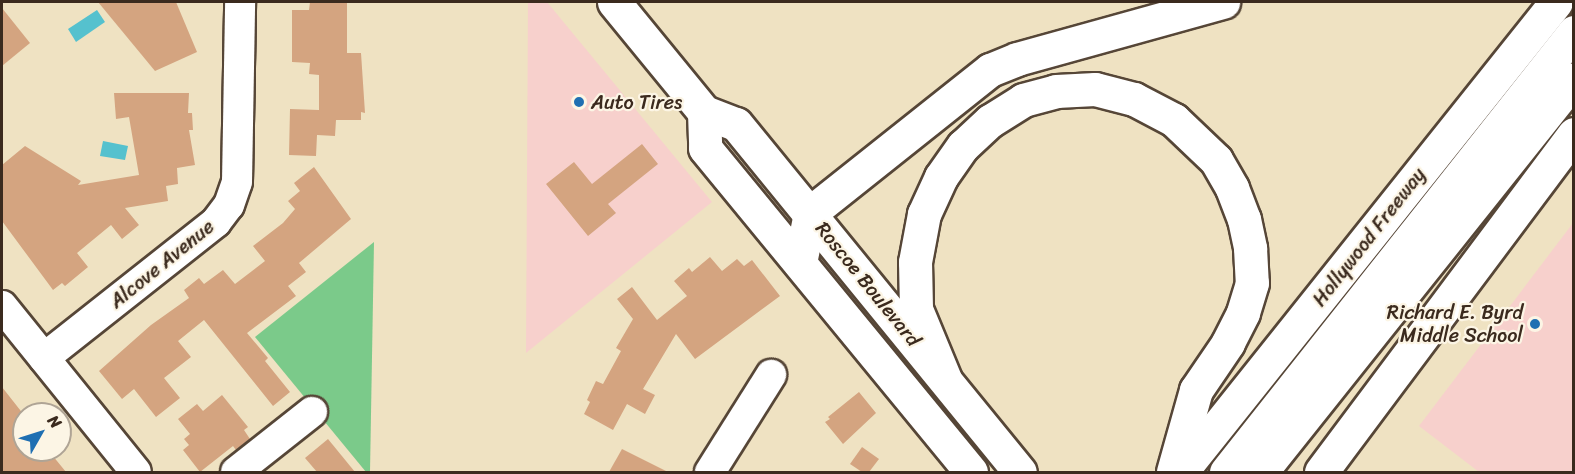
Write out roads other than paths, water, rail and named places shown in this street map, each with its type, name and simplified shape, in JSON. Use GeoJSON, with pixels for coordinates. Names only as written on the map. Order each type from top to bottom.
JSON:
{"type":"FeatureCollection","features":[{"type":"Feature","properties":{"kind":"main road"},"geometry":{"type":"LineString","coordinates":[[614,2],[704,112]]}},
{"type":"Feature","properties":{"kind":"main road"},"geometry":{"type":"LineString","coordinates":[[800,263],[810,213],[990,70],[1017,58],[1223,2]]}},
{"type":"Feature","properties":{"kind":"main road","name":"Hollywood Freeway"},"geometry":{"type":"LineString","coordinates":[[1181,472],[1556,2]]}},
{"type":"Feature","properties":{"kind":"main road"},"geometry":{"type":"LineString","coordinates":[[1205,472],[1574,7]]}},
{"type":"Feature","properties":{"kind":"main road"},"geometry":{"type":"LineString","coordinates":[[1226,472],[1574,32]]}},
{"type":"Feature","properties":{"kind":"main road"},"geometry":{"type":"LineString","coordinates":[[1261,472],[1574,79]]}},
{"type":"Feature","properties":{"kind":"main road"},"geometry":{"type":"LineString","coordinates":[[945,379],[916,309],[915,262],[924,214],[941,177],[963,146],[983,127],[1023,100],[1056,91],[1095,89],[1134,99],[1174,120],[1216,160],[1232,188],[1244,219],[1250,248],[1252,283],[1243,313],[1228,343],[1196,390],[1173,472]]}},
{"type":"Feature","properties":{"kind":"main road","name":"Roscoe Boulevard"},"geometry":{"type":"LineString","coordinates":[[971,472],[705,148],[704,112],[736,124],[1020,472]]}},
{"type":"Feature","properties":{"kind":"main road"},"geometry":{"type":"LineString","coordinates":[[1321,472],[1574,134]]}},
{"type":"Feature","properties":{"kind":"street","name":"Alcove Avenue"},"geometry":{"type":"LineString","coordinates":[[44,358],[216,222],[229,205],[237,182],[240,2]]}},
{"type":"Feature","properties":{"kind":"street"},"geometry":{"type":"LineString","coordinates":[[2,306],[136,472]]}},
{"type":"Feature","properties":{"kind":"street"},"geometry":{"type":"LineString","coordinates":[[710,472],[771,375]]}},
{"type":"Feature","properties":{"kind":"street"},"geometry":{"type":"LineString","coordinates":[[236,472],[312,412]]}},
{"type":"Feature","properties":{"kind":"water"},"geometry":{"type":"Polygon","coordinates":[[[97,10],[105,22],[76,42],[68,29],[97,10]]]}},
{"type":"Feature","properties":{"kind":"water"},"geometry":{"type":"Polygon","coordinates":[[[103,141],[128,146],[125,160],[100,156],[103,141]]]}},
{"type":"Feature","properties":{"kind":"place","name":"Auto Tires"},"geometry":{"type":"Point","coordinates":[579,102]}},
{"type":"Feature","properties":{"kind":"place","name":"Richard E. Byrd Middle School"},"geometry":{"type":"Point","coordinates":[1535,324]}}]}
